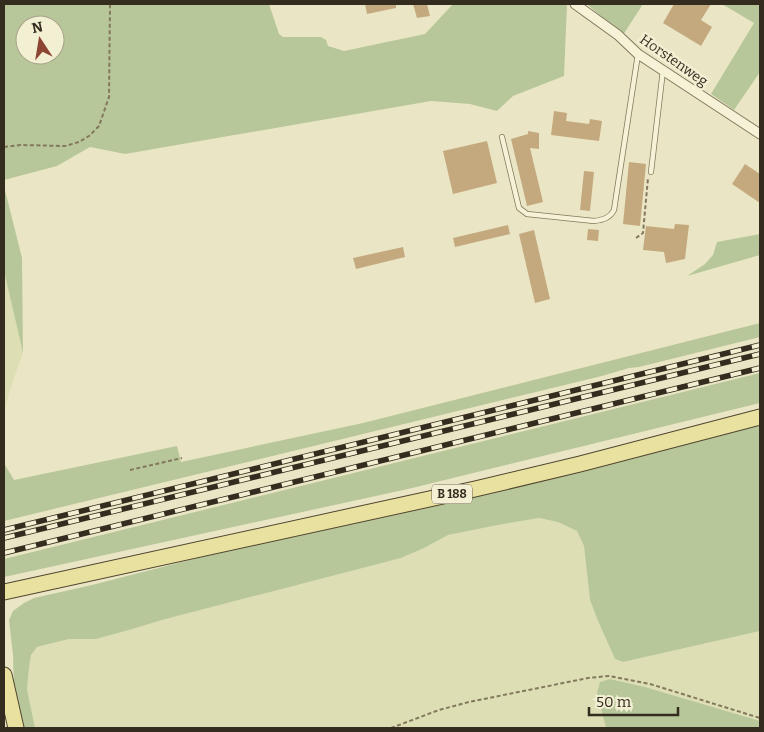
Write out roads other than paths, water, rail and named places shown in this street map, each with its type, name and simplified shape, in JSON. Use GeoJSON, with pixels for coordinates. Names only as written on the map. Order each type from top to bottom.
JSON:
{"type":"FeatureCollection","features":[{"type":"Feature","properties":{"kind":"main road","name":"B 188"},"geometry":{"type":"LineString","coordinates":[[4,592],[475,489],[760,417]]}},
{"type":"Feature","properties":{"kind":"main road"},"geometry":{"type":"LineString","coordinates":[[4,675],[16,728]]}},
{"type":"Feature","properties":{"kind":"street","name":"Horstenweg"},"geometry":{"type":"LineString","coordinates":[[575,4],[618,35],[638,54],[760,134]]}},
{"type":"Feature","properties":{"kind":"lane"},"geometry":{"type":"LineString","coordinates":[[502,137],[519,208],[527,214],[594,222],[609,217],[614,210],[638,54]]}},
{"type":"Feature","properties":{"kind":"lane"},"geometry":{"type":"LineString","coordinates":[[651,172],[663,70]]}},
{"type":"Feature","properties":{"kind":"railway"},"geometry":{"type":"LineString","coordinates":[[4,530],[760,345]]}},
{"type":"Feature","properties":{"kind":"railway"},"geometry":{"type":"LineString","coordinates":[[4,538],[760,354]]}},
{"type":"Feature","properties":{"kind":"railway"},"geometry":{"type":"LineString","coordinates":[[4,553],[760,368]]}}]}
